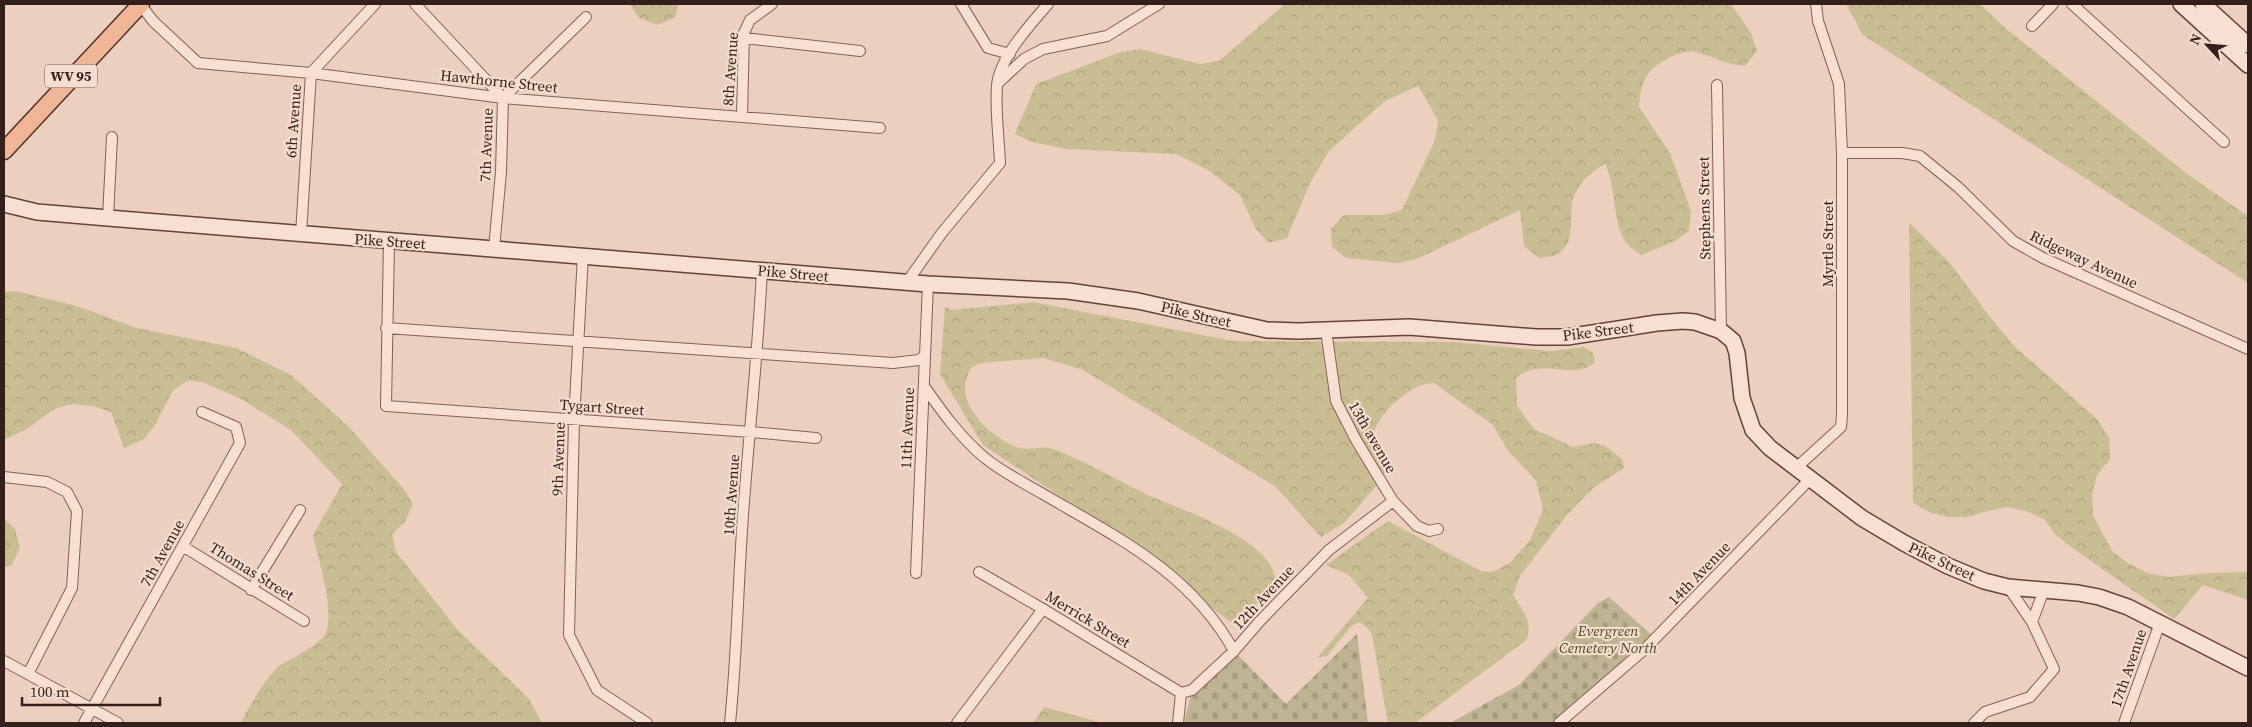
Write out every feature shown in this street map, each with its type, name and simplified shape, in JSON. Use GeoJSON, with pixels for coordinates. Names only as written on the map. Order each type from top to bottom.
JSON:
{"type":"FeatureCollection","features":[{"type":"Feature","properties":{"kind":"main road","name":"WV 95"},"geometry":{"type":"LineString","coordinates":[[4,150],[140,4]]}},
{"type":"Feature","properties":{"kind":"main road"},"geometry":{"type":"LineString","coordinates":[[2182,4],[2248,65]]}},
{"type":"Feature","properties":{"kind":"main road"},"geometry":{"type":"LineString","coordinates":[[2203,4],[2248,45]]}},
{"type":"Feature","properties":{"kind":"main road","name":"Pike Street"},"geometry":{"type":"LineString","coordinates":[[4,204],[37,212],[301,234],[928,284],[1104,295],[1267,330],[1298,332],[1409,327],[1536,337],[1567,337],[1683,321],[1709,325],[1721,331],[1733,341],[1737,353],[1742,398],[1753,430],[1770,448],[1862,518],[1948,566],[1984,581],[2008,587],[2078,593],[2099,597],[2128,607],[2248,668]]}},
{"type":"Feature","properties":{"kind":"street","name":"Hawthorne Street"},"geometry":{"type":"LineString","coordinates":[[140,4],[153,21],[198,63],[312,73],[503,98],[880,128]]}},
{"type":"Feature","properties":{"kind":"street","name":"6th Avenue"},"geometry":{"type":"LineString","coordinates":[[301,234],[312,73],[374,4]]}},
{"type":"Feature","properties":{"kind":"street"},"geometry":{"type":"LineString","coordinates":[[414,4],[503,98]]}},
{"type":"Feature","properties":{"kind":"street","name":"8th Avenue"},"geometry":{"type":"LineString","coordinates":[[742,116],[744,33],[750,20],[772,4]]}},
{"type":"Feature","properties":{"kind":"street"},"geometry":{"type":"LineString","coordinates":[[961,4],[988,48],[1010,54]]}},
{"type":"Feature","properties":{"kind":"street"},"geometry":{"type":"LineString","coordinates":[[908,282],[941,234],[1000,163],[997,84],[1002,68],[1022,35],[1048,4]]}},
{"type":"Feature","properties":{"kind":"street"},"geometry":{"type":"LineString","coordinates":[[997,84],[1024,59],[1043,49],[1106,36],[1158,4]]}},
{"type":"Feature","properties":{"kind":"street","name":"Myrtle Street"},"geometry":{"type":"LineString","coordinates":[[1796,468],[1841,426],[1842,154],[1839,84],[1818,20],[1816,4]]}},
{"type":"Feature","properties":{"kind":"street"},"geometry":{"type":"LineString","coordinates":[[2032,26],[2054,4]]}},
{"type":"Feature","properties":{"kind":"street"},"geometry":{"type":"LineString","coordinates":[[2072,4],[2224,142]]}},
{"type":"Feature","properties":{"kind":"street","name":"7th Avenue"},"geometry":{"type":"LineString","coordinates":[[494,249],[501,172],[503,98],[586,17]]}},
{"type":"Feature","properties":{"kind":"street"},"geometry":{"type":"LineString","coordinates":[[744,38],[860,51]]}},
{"type":"Feature","properties":{"kind":"street","name":"Stephens Street"},"geometry":{"type":"LineString","coordinates":[[1717,85],[1721,331]]}},
{"type":"Feature","properties":{"kind":"street"},"geometry":{"type":"LineString","coordinates":[[108,218],[112,137]]}},
{"type":"Feature","properties":{"kind":"street","name":"Ridgeway Avenue"},"geometry":{"type":"LineString","coordinates":[[1842,154],[1902,154],[1920,156],[1958,187],[2013,241],[2043,258],[2248,349]]}},
{"type":"Feature","properties":{"kind":"street"},"geometry":{"type":"LineString","coordinates":[[389,241],[386,328],[893,363],[919,360],[925,355]]}},
{"type":"Feature","properties":{"kind":"street","name":"9th Avenue"},"geometry":{"type":"LineString","coordinates":[[583,255],[574,421],[569,635],[597,690],[647,723]]}},
{"type":"Feature","properties":{"kind":"street","name":"10th Avenue"},"geometry":{"type":"LineString","coordinates":[[730,723],[743,515],[758,353],[762,270]]}},
{"type":"Feature","properties":{"kind":"street","name":"11th Avenue"},"geometry":{"type":"LineString","coordinates":[[916,572],[928,284]]}},
{"type":"Feature","properties":{"kind":"street","name":"Tygart Street"},"geometry":{"type":"LineString","coordinates":[[386,328],[386,406],[816,438]]}},
{"type":"Feature","properties":{"kind":"street","name":"13th avenue"},"geometry":{"type":"LineString","coordinates":[[1326,330],[1336,401],[1356,440],[1393,501],[1417,526],[1429,531],[1438,529]]}},
{"type":"Feature","properties":{"kind":"street"},"geometry":{"type":"LineString","coordinates":[[924,386],[945,417],[985,458],[1143,552],[1191,592],[1225,636],[1234,651]]}},
{"type":"Feature","properties":{"kind":"street","name":"7th Avenue"},"geometry":{"type":"LineString","coordinates":[[84,723],[184,547],[240,443],[236,427],[202,412]]}},
{"type":"Feature","properties":{"kind":"street"},"geometry":{"type":"LineString","coordinates":[[4,477],[47,482],[68,492],[78,511],[72,588],[28,674]]}},
{"type":"Feature","properties":{"kind":"street","name":"14th Avenue"},"geometry":{"type":"LineString","coordinates":[[1559,723],[1645,649],[1810,479]]}},
{"type":"Feature","properties":{"kind":"street","name":"12th Avenue"},"geometry":{"type":"LineString","coordinates":[[1181,693],[1192,690],[1234,651],[1259,622],[1329,550],[1393,501]]}},
{"type":"Feature","properties":{"kind":"street"},"geometry":{"type":"LineString","coordinates":[[252,590],[300,510]]}},
{"type":"Feature","properties":{"kind":"street","name":"Thomas Street"},"geometry":{"type":"LineString","coordinates":[[184,547],[304,621]]}},
{"type":"Feature","properties":{"kind":"street","name":"Merrick Street"},"geometry":{"type":"LineString","coordinates":[[979,572],[1181,693]]}},
{"type":"Feature","properties":{"kind":"street"},"geometry":{"type":"LineString","coordinates":[[1974,723],[1985,712],[2030,697],[2054,669],[2032,622],[2008,587]]}},
{"type":"Feature","properties":{"kind":"street"},"geometry":{"type":"LineString","coordinates":[[2032,622],[2044,590]]}},
{"type":"Feature","properties":{"kind":"street"},"geometry":{"type":"LineString","coordinates":[[957,723],[1043,609]]}},
{"type":"Feature","properties":{"kind":"street","name":"17th Avenue"},"geometry":{"type":"LineString","coordinates":[[2124,723],[2160,623]]}},
{"type":"Feature","properties":{"kind":"street"},"geometry":{"type":"LineString","coordinates":[[4,661],[118,723]]}},
{"type":"Feature","properties":{"kind":"street"},"geometry":{"type":"LineString","coordinates":[[1178,723],[1181,693]]}},
{"type":"Feature","properties":{"kind":"street"},"geometry":{"type":"LineString","coordinates":[[1985,712],[1987,723]]}},
{"type":"Feature","properties":{"kind":"green space"},"geometry":{"type":"Polygon","coordinates":[[[630,4],[678,4],[675,17],[657,25],[639,18],[630,4]]]}},
{"type":"Feature","properties":{"kind":"green space"},"geometry":{"type":"Polygon","coordinates":[[[1285,4],[1731,4],[1751,33],[1757,51],[1745,66],[1725,62],[1696,52],[1684,52],[1663,61],[1648,74],[1641,90],[1639,107],[1670,153],[1691,211],[1689,231],[1675,241],[1641,255],[1629,246],[1618,225],[1609,173],[1605,164],[1589,175],[1576,191],[1572,204],[1569,238],[1567,244],[1556,255],[1539,258],[1524,246],[1520,210],[1419,258],[1399,263],[1346,258],[1332,247],[1331,229],[1344,215],[1384,215],[1402,210],[1435,140],[1438,120],[1418,86],[1385,101],[1329,151],[1310,183],[1287,238],[1269,243],[1256,229],[1240,195],[1210,171],[1176,154],[1067,149],[1032,142],[1015,134],[1036,84],[1118,53],[1140,49],[1200,64],[1219,61],[1285,4]]]}},
{"type":"Feature","properties":{"kind":"green space"},"geometry":{"type":"Polygon","coordinates":[[[1846,4],[1980,4],[2004,27],[2186,173],[2248,216],[2248,283],[1863,35],[1846,4]]]}},
{"type":"Feature","properties":{"kind":"green space"},"geometry":{"type":"Polygon","coordinates":[[[1909,222],[1950,263],[2014,346],[2097,419],[2109,438],[2110,459],[2097,475],[2092,495],[2093,515],[2112,551],[2129,564],[2148,573],[2168,577],[2248,572],[2248,600],[2203,585],[2174,619],[2071,547],[2055,534],[2044,519],[2026,511],[2007,507],[1968,517],[1949,517],[1931,513],[1913,503],[1909,222]]]}},
{"type":"Feature","properties":{"kind":"green space"},"geometry":{"type":"Polygon","coordinates":[[[16,291],[77,306],[137,328],[236,348],[291,375],[347,425],[403,488],[413,504],[405,522],[392,534],[396,552],[457,629],[529,699],[542,723],[241,723],[247,710],[275,670],[314,645],[325,635],[328,619],[327,595],[313,535],[342,484],[291,430],[241,399],[205,383],[189,380],[173,390],[155,425],[144,439],[124,448],[111,412],[93,406],[74,404],[56,408],[25,430],[4,440],[4,292],[16,291]]]}},
{"type":"Feature","properties":{"kind":"green space"},"geometry":{"type":"Polygon","coordinates":[[[1033,302],[1233,341],[1453,342],[1551,351],[1584,347],[1593,353],[1595,362],[1587,368],[1578,370],[1536,369],[1525,372],[1516,378],[1517,406],[1534,429],[1573,447],[1594,443],[1605,446],[1622,459],[1624,468],[1593,488],[1566,516],[1520,576],[1513,595],[1528,622],[1529,628],[1526,640],[1415,723],[1388,723],[1372,635],[1367,627],[1359,622],[1351,626],[1327,656],[1317,658],[1368,598],[1349,575],[1326,565],[1388,521],[1481,571],[1492,572],[1510,563],[1530,540],[1543,510],[1536,480],[1508,451],[1493,425],[1434,383],[1414,388],[1394,403],[1378,423],[1373,433],[1373,446],[1387,470],[1382,479],[1345,522],[1321,537],[1275,486],[1081,369],[1043,358],[980,363],[971,368],[965,386],[969,406],[983,424],[1001,439],[1019,448],[1049,448],[1065,454],[1146,494],[1223,527],[1243,539],[1259,552],[1271,566],[1276,582],[1236,626],[1076,507],[983,445],[940,374],[945,307],[952,310],[1033,302]]]}},
{"type":"Feature","properties":{"kind":"green space"},"geometry":{"type":"Polygon","coordinates":[[[4,519],[15,529],[20,548],[11,566],[4,566],[4,519]]]}},
{"type":"Feature","properties":{"kind":"green space","name":"Evergreen Cemetery North"},"geometry":{"type":"Polygon","coordinates":[[[1609,597],[1655,638],[1559,723],[1450,723],[1519,685],[1598,603],[1609,597]]]}},
{"type":"Feature","properties":{"kind":"green space"},"geometry":{"type":"Polygon","coordinates":[[[1357,634],[1368,723],[1184,723],[1192,690],[1234,651],[1286,704],[1357,634]]]}},
{"type":"Feature","properties":{"kind":"green space"},"geometry":{"type":"Polygon","coordinates":[[[1044,707],[1103,723],[1033,723],[1044,707]]]}}]}
